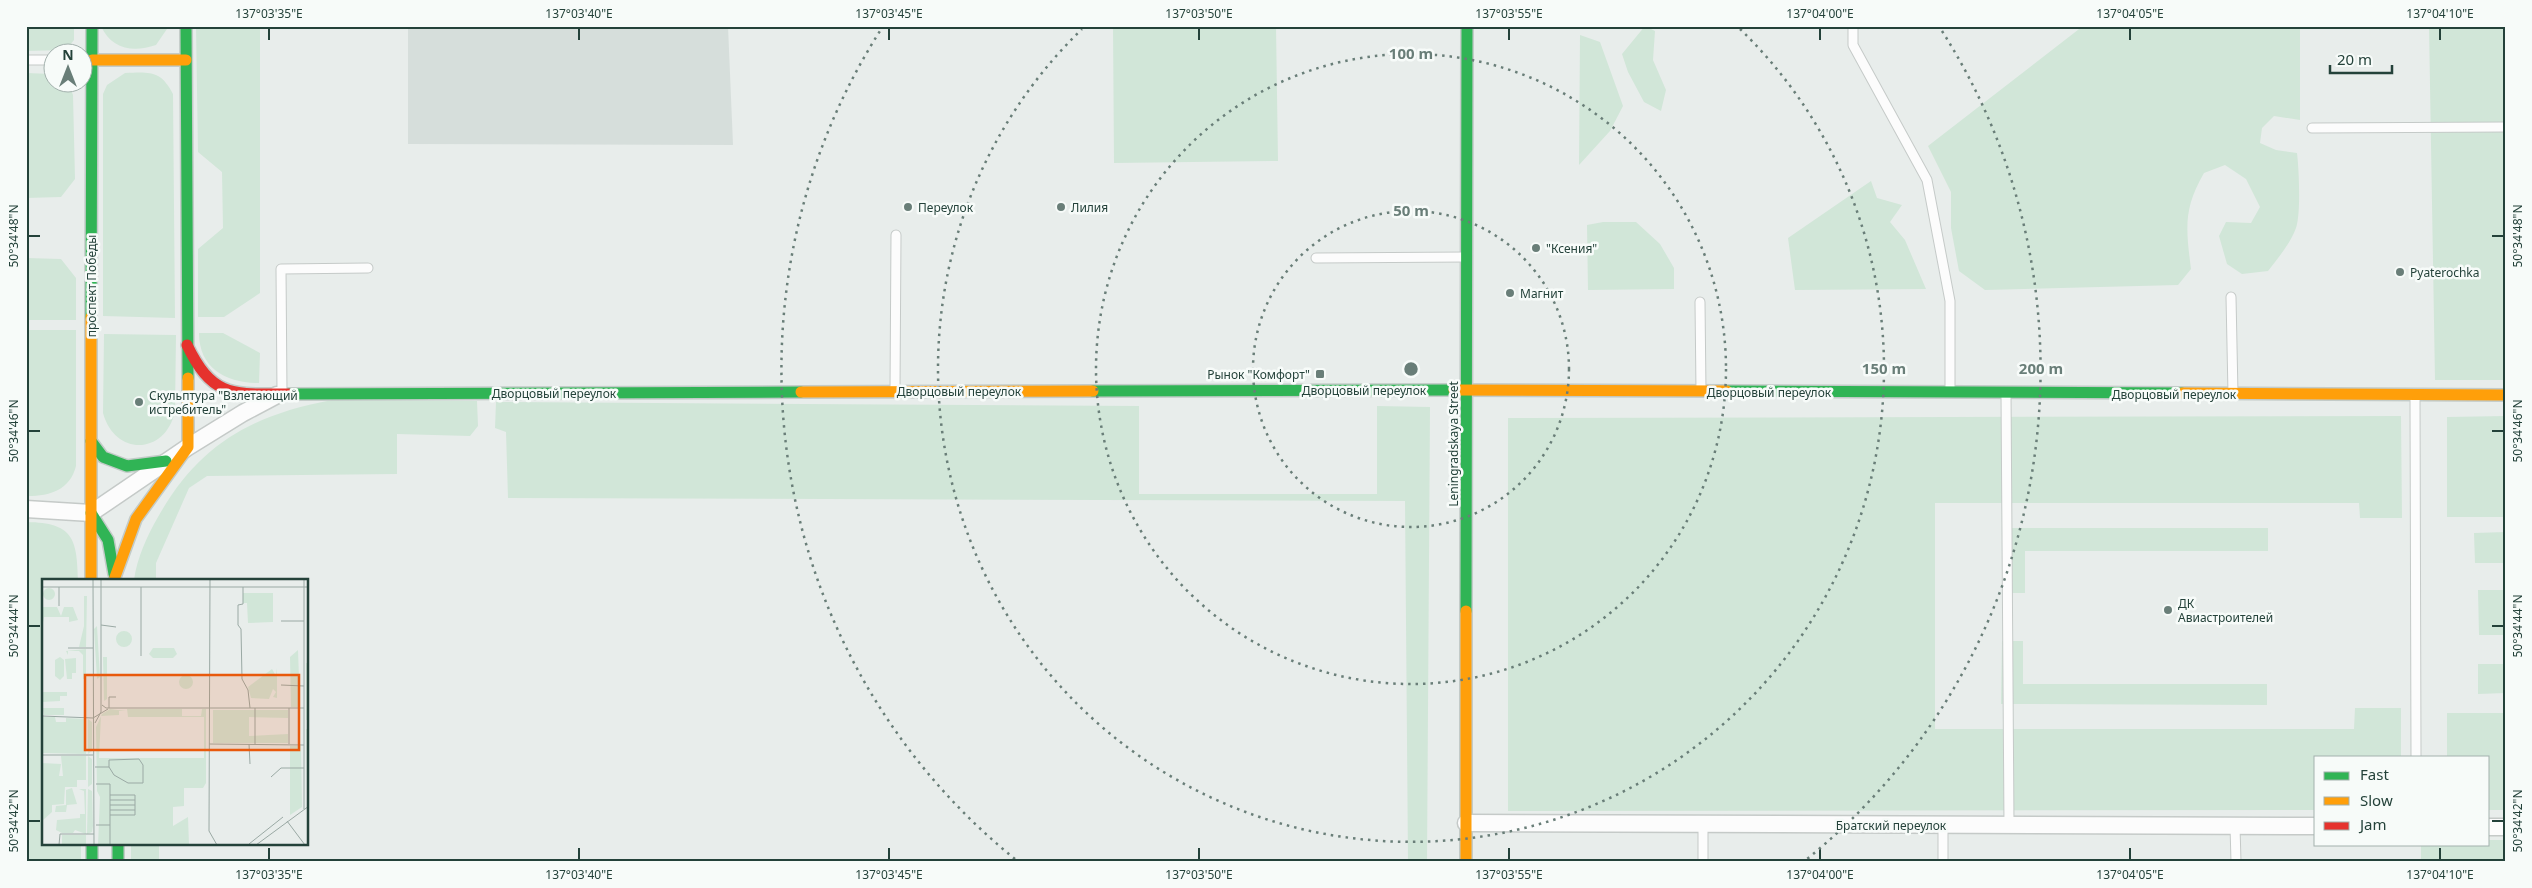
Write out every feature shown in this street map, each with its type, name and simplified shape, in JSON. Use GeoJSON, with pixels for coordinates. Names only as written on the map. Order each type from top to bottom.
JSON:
{"type":"FeatureCollection","features":[{"type":"Feature","properties":{"kind":"street","name":"проспект Победы"},"geometry":{"type":"LineString","coordinates":[[90,42],[92,26]]}},
{"type":"Feature","properties":{"kind":"street"},"geometry":{"type":"LineString","coordinates":[[115,579],[136,519],[188,447],[186,26]]}},
{"type":"Feature","properties":{"kind":"street","name":"Leningradskaya Street"},"geometry":{"type":"LineString","coordinates":[[1466,862],[1467,26]]}},
{"type":"Feature","properties":{"kind":"street"},"geometry":{"type":"LineString","coordinates":[[92,60],[186,60]]}},
{"type":"Feature","properties":{"kind":"street","name":"проспект Победы"},"geometry":{"type":"LineString","coordinates":[[87,92],[91,579]]}},
{"type":"Feature","properties":{"kind":"street","name":"Дворцовый переулок"},"geometry":{"type":"LineString","coordinates":[[187,345],[201,375],[221,388],[245,394],[1467,391],[2506,395]]}},
{"type":"Feature","properties":{"kind":"street","name":"Дворцовый переулок"},"geometry":{"type":"LineString","coordinates":[[188,447],[242,413],[282,393]]}},
{"type":"Feature","properties":{"kind":"street"},"geometry":{"type":"LineString","coordinates":[[91,441],[103,456],[127,466],[166,462]]}},
{"type":"Feature","properties":{"kind":"street"},"geometry":{"type":"LineString","coordinates":[[26,510],[91,513],[188,447]]}},
{"type":"Feature","properties":{"kind":"street"},"geometry":{"type":"LineString","coordinates":[[91,513],[108,540],[115,579]]}},
{"type":"Feature","properties":{"kind":"street","name":"Братский переулок"},"geometry":{"type":"LineString","coordinates":[[1466,823],[2314,826]]}},
{"type":"Feature","properties":{"kind":"street"},"geometry":{"type":"LineString","coordinates":[[2490,827],[2506,827]]}},
{"type":"Feature","properties":{"kind":"street"},"geometry":{"type":"LineString","coordinates":[[92,846],[92,862]]}},
{"type":"Feature","properties":{"kind":"street"},"geometry":{"type":"LineString","coordinates":[[118,846],[118,862]]}},
{"type":"Feature","properties":{"kind":"lane"},"geometry":{"type":"LineString","coordinates":[[1853,26],[1853,45],[1927,180],[1950,300],[1950,393]]}},
{"type":"Feature","properties":{"kind":"lane"},"geometry":{"type":"LineString","coordinates":[[26,60],[42,60]]}},
{"type":"Feature","properties":{"kind":"lane"},"geometry":{"type":"LineString","coordinates":[[2312,128],[2506,127]]}},
{"type":"Feature","properties":{"kind":"lane"},"geometry":{"type":"LineString","coordinates":[[895,392],[896,235]]}},
{"type":"Feature","properties":{"kind":"lane"},"geometry":{"type":"LineString","coordinates":[[1316,258],[1467,257]]}},
{"type":"Feature","properties":{"kind":"lane"},"geometry":{"type":"LineString","coordinates":[[282,393],[281,269],[368,268]]}},
{"type":"Feature","properties":{"kind":"lane"},"geometry":{"type":"LineString","coordinates":[[2231,297],[2233,394]]}},
{"type":"Feature","properties":{"kind":"lane"},"geometry":{"type":"LineString","coordinates":[[1700,302],[1701,392]]}},
{"type":"Feature","properties":{"kind":"lane"},"geometry":{"type":"LineString","coordinates":[[2006,393],[2009,825]]}},
{"type":"Feature","properties":{"kind":"lane"},"geometry":{"type":"LineString","coordinates":[[2415,395],[2416,756]]}},
{"type":"Feature","properties":{"kind":"lane"},"geometry":{"type":"LineString","coordinates":[[1703,824],[1703,862]]}},
{"type":"Feature","properties":{"kind":"lane"},"geometry":{"type":"LineString","coordinates":[[1943,825],[1943,862]]}},
{"type":"Feature","properties":{"kind":"lane"},"geometry":{"type":"LineString","coordinates":[[2235,826],[2236,862]]}},
{"type":"Feature","properties":{"kind":"shaded area"},"geometry":{"type":"Polygon","coordinates":[[[408,26],[728,26],[733,145],[408,144],[408,26]]]}},
{"type":"Feature","properties":{"kind":"green space"},"geometry":{"type":"Polygon","coordinates":[[[26,26],[74,26],[72,42],[42,42],[42,51],[26,51],[26,26]]]}},
{"type":"Feature","properties":{"kind":"green space"},"geometry":{"type":"Polygon","coordinates":[[[101,26],[169,26],[156,45],[131,49],[111,40],[101,26]]]}},
{"type":"Feature","properties":{"kind":"green space"},"geometry":{"type":"Polygon","coordinates":[[[196,26],[260,26],[260,293],[224,317],[198,317],[198,249],[223,228],[222,172],[198,152],[196,26]]]}},
{"type":"Feature","properties":{"kind":"green space"},"geometry":{"type":"Polygon","coordinates":[[[1113,26],[1276,26],[1278,161],[1114,163],[1113,26]]]}},
{"type":"Feature","properties":{"kind":"green space"},"geometry":{"type":"Polygon","coordinates":[[[1645,26],[1655,31],[1653,60],[1666,90],[1661,111],[1644,102],[1628,72],[1622,54],[1645,26]]]}},
{"type":"Feature","properties":{"kind":"green space"},"geometry":{"type":"Polygon","coordinates":[[[2083,26],[2300,26],[2300,120],[2274,116],[2262,128],[2260,143],[2276,150],[2297,153],[2298,221],[2287,245],[2268,271],[2242,274],[2227,264],[2219,236],[2226,222],[2251,223],[2260,207],[2246,179],[2225,165],[2204,173],[2192,198],[2187,231],[2191,269],[2178,285],[1985,290],[1959,271],[1951,228],[1951,192],[1928,146],[2083,26]]]}},
{"type":"Feature","properties":{"kind":"green space"},"geometry":{"type":"Polygon","coordinates":[[[2429,26],[2506,26],[2506,380],[2435,380],[2429,26]]]}},
{"type":"Feature","properties":{"kind":"green space"},"geometry":{"type":"Polygon","coordinates":[[[1580,35],[1600,42],[1623,106],[1610,131],[1579,165],[1580,35]]]}},
{"type":"Feature","properties":{"kind":"green space"},"geometry":{"type":"Polygon","coordinates":[[[141,72],[154,74],[164,80],[173,94],[175,318],[103,316],[103,94],[107,85],[125,73],[141,72]]]}},
{"type":"Feature","properties":{"kind":"green space"},"geometry":{"type":"Polygon","coordinates":[[[26,73],[42,74],[42,92],[72,92],[73,95],[75,179],[61,197],[26,198],[26,73]]]}},
{"type":"Feature","properties":{"kind":"green space"},"geometry":{"type":"Polygon","coordinates":[[[1871,181],[1877,198],[1902,205],[1890,222],[1905,240],[1926,289],[1795,290],[1788,238],[1871,181]]]}},
{"type":"Feature","properties":{"kind":"green space"},"geometry":{"type":"Polygon","coordinates":[[[1603,222],[1636,222],[1660,244],[1674,268],[1674,289],[1588,290],[1587,225],[1603,222]]]}},
{"type":"Feature","properties":{"kind":"green space"},"geometry":{"type":"Polygon","coordinates":[[[27,258],[61,259],[76,278],[76,320],[27,320],[27,258]]]}},
{"type":"Feature","properties":{"kind":"green space"},"geometry":{"type":"Polygon","coordinates":[[[27,330],[76,330],[76,466],[69,481],[58,490],[44,495],[28,496],[27,330]]]}},
{"type":"Feature","properties":{"kind":"green space"},"geometry":{"type":"Polygon","coordinates":[[[199,333],[223,333],[260,353],[259,383],[236,380],[217,372],[204,356],[200,345],[199,333]]]}},
{"type":"Feature","properties":{"kind":"green space"},"geometry":{"type":"Polygon","coordinates":[[[104,334],[176,335],[175,411],[170,426],[162,436],[151,443],[140,445],[129,443],[118,437],[109,427],[103,413],[104,334]]]}},
{"type":"Feature","properties":{"kind":"green space"},"geometry":{"type":"Polygon","coordinates":[[[332,400],[477,401],[478,426],[470,436],[397,434],[397,474],[207,476],[189,488],[156,563],[156,579],[134,579],[137,564],[150,532],[174,492],[191,470],[230,437],[253,424],[303,406],[332,400]]]}},
{"type":"Feature","properties":{"kind":"green space"},"geometry":{"type":"Polygon","coordinates":[[[496,402],[1139,406],[1139,494],[1377,494],[1377,406],[1430,407],[1427,862],[1408,862],[1405,501],[508,498],[506,432],[495,428],[496,402]]]}},
{"type":"Feature","properties":{"kind":"green space"},"geometry":{"type":"Polygon","coordinates":[[[2401,416],[2402,518],[2360,518],[2359,503],[1935,503],[1935,729],[2354,729],[2355,708],[2401,708],[2401,756],[2314,756],[2314,810],[1508,811],[1508,418],[2401,416]]]}},
{"type":"Feature","properties":{"kind":"green space"},"geometry":{"type":"Polygon","coordinates":[[[2506,416],[2506,517],[2447,517],[2447,417],[2506,416]]]}},
{"type":"Feature","properties":{"kind":"green space"},"geometry":{"type":"Polygon","coordinates":[[[27,522],[42,523],[63,530],[74,543],[76,553],[78,579],[42,579],[42,846],[81,846],[81,862],[28,862],[27,522]]]}},
{"type":"Feature","properties":{"kind":"green space"},"geometry":{"type":"Polygon","coordinates":[[[2003,528],[2268,528],[2268,551],[2025,551],[2025,593],[2003,593],[2003,528]]]}},
{"type":"Feature","properties":{"kind":"green space"},"geometry":{"type":"Polygon","coordinates":[[[2506,532],[2506,563],[2475,563],[2474,533],[2506,532]]]}},
{"type":"Feature","properties":{"kind":"green space"},"geometry":{"type":"Polygon","coordinates":[[[2478,590],[2506,590],[2506,635],[2479,635],[2478,590]]]}},
{"type":"Feature","properties":{"kind":"green space"},"geometry":{"type":"Polygon","coordinates":[[[2002,641],[2023,641],[2023,684],[2267,684],[2267,705],[2001,704],[2002,641]]]}},
{"type":"Feature","properties":{"kind":"green space"},"geometry":{"type":"Polygon","coordinates":[[[2478,664],[2506,664],[2506,693],[2478,694],[2478,664]]]}},
{"type":"Feature","properties":{"kind":"green space"},"geometry":{"type":"Polygon","coordinates":[[[2447,713],[2506,713],[2506,810],[2490,810],[2490,756],[2447,756],[2447,713]]]}},
{"type":"Feature","properties":{"kind":"green space"},"geometry":{"type":"Polygon","coordinates":[[[2490,840],[2506,840],[2506,862],[2421,862],[2421,846],[2490,846],[2490,840]]]}},
{"type":"Feature","properties":{"kind":"green space"},"geometry":{"type":"Polygon","coordinates":[[[131,846],[159,846],[159,862],[131,862],[131,846]]]}},
{"type":"Feature","properties":{"kind":"traffic: fast"},"geometry":{"type":"LineString","coordinates":[[91,317],[92,26]]}},
{"type":"Feature","properties":{"kind":"traffic: fast"},"geometry":{"type":"LineString","coordinates":[[186,26],[188,378]]}},
{"type":"Feature","properties":{"kind":"traffic: fast"},"geometry":{"type":"LineString","coordinates":[[1466,611],[1467,26]]}},
{"type":"Feature","properties":{"kind":"traffic: fast"},"geometry":{"type":"LineString","coordinates":[[1093,391],[1454,390]]}},
{"type":"Feature","properties":{"kind":"traffic: fast"},"geometry":{"type":"LineString","coordinates":[[1727,391],[2182,393]]}},
{"type":"Feature","properties":{"kind":"traffic: fast"},"geometry":{"type":"LineString","coordinates":[[289,394],[801,392]]}},
{"type":"Feature","properties":{"kind":"traffic: fast"},"geometry":{"type":"LineString","coordinates":[[91,441],[103,457],[127,466],[166,461]]}},
{"type":"Feature","properties":{"kind":"traffic: fast"},"geometry":{"type":"LineString","coordinates":[[91,513],[108,540],[114,574]]}},
{"type":"Feature","properties":{"kind":"traffic: fast"},"geometry":{"type":"LineString","coordinates":[[92,846],[92,862]]}},
{"type":"Feature","properties":{"kind":"traffic: fast"},"geometry":{"type":"LineString","coordinates":[[118,846],[118,862]]}},
{"type":"Feature","properties":{"kind":"traffic: slow"},"geometry":{"type":"LineString","coordinates":[[92,60],[186,60]]}},
{"type":"Feature","properties":{"kind":"traffic: slow"},"geometry":{"type":"LineString","coordinates":[[91,317],[91,579]]}},
{"type":"Feature","properties":{"kind":"traffic: slow"},"geometry":{"type":"LineString","coordinates":[[115,577],[136,519],[188,447],[188,378]]}},
{"type":"Feature","properties":{"kind":"traffic: slow"},"geometry":{"type":"LineString","coordinates":[[1454,390],[1727,391]]}},
{"type":"Feature","properties":{"kind":"traffic: slow"},"geometry":{"type":"LineString","coordinates":[[801,392],[1093,391]]}},
{"type":"Feature","properties":{"kind":"traffic: slow"},"geometry":{"type":"LineString","coordinates":[[2182,393],[2506,395]]}},
{"type":"Feature","properties":{"kind":"traffic: slow"},"geometry":{"type":"LineString","coordinates":[[1466,611],[1466,862]]}},
{"type":"Feature","properties":{"kind":"traffic: jam"},"geometry":{"type":"LineString","coordinates":[[187,345],[206,375],[216,384],[227,390],[254,394],[289,394]]}},
{"type":"Feature","properties":{"kind":"place","name":"Переулок"},"geometry":{"type":"Point","coordinates":[908,207]}},
{"type":"Feature","properties":{"kind":"place","name":"Лилия"},"geometry":{"type":"Point","coordinates":[1061,207]}},
{"type":"Feature","properties":{"kind":"place","name":"\"Ксения\""},"geometry":{"type":"Point","coordinates":[1536,248]}},
{"type":"Feature","properties":{"kind":"place","name":"Pyaterochka"},"geometry":{"type":"Point","coordinates":[2400,272]}},
{"type":"Feature","properties":{"kind":"place","name":"Магнит"},"geometry":{"type":"Point","coordinates":[1510,293]}},
{"type":"Feature","properties":{"kind":"place","name":"Рынок \"Комфорт\""},"geometry":{"type":"Point","coordinates":[1320,374]}},
{"type":"Feature","properties":{"kind":"place","name":"Скульптура \"Взлетающий истребитель\""},"geometry":{"type":"Point","coordinates":[139,402]}},
{"type":"Feature","properties":{"kind":"place","name":"ДК Авиастроителей"},"geometry":{"type":"Point","coordinates":[2168,610]}}]}
